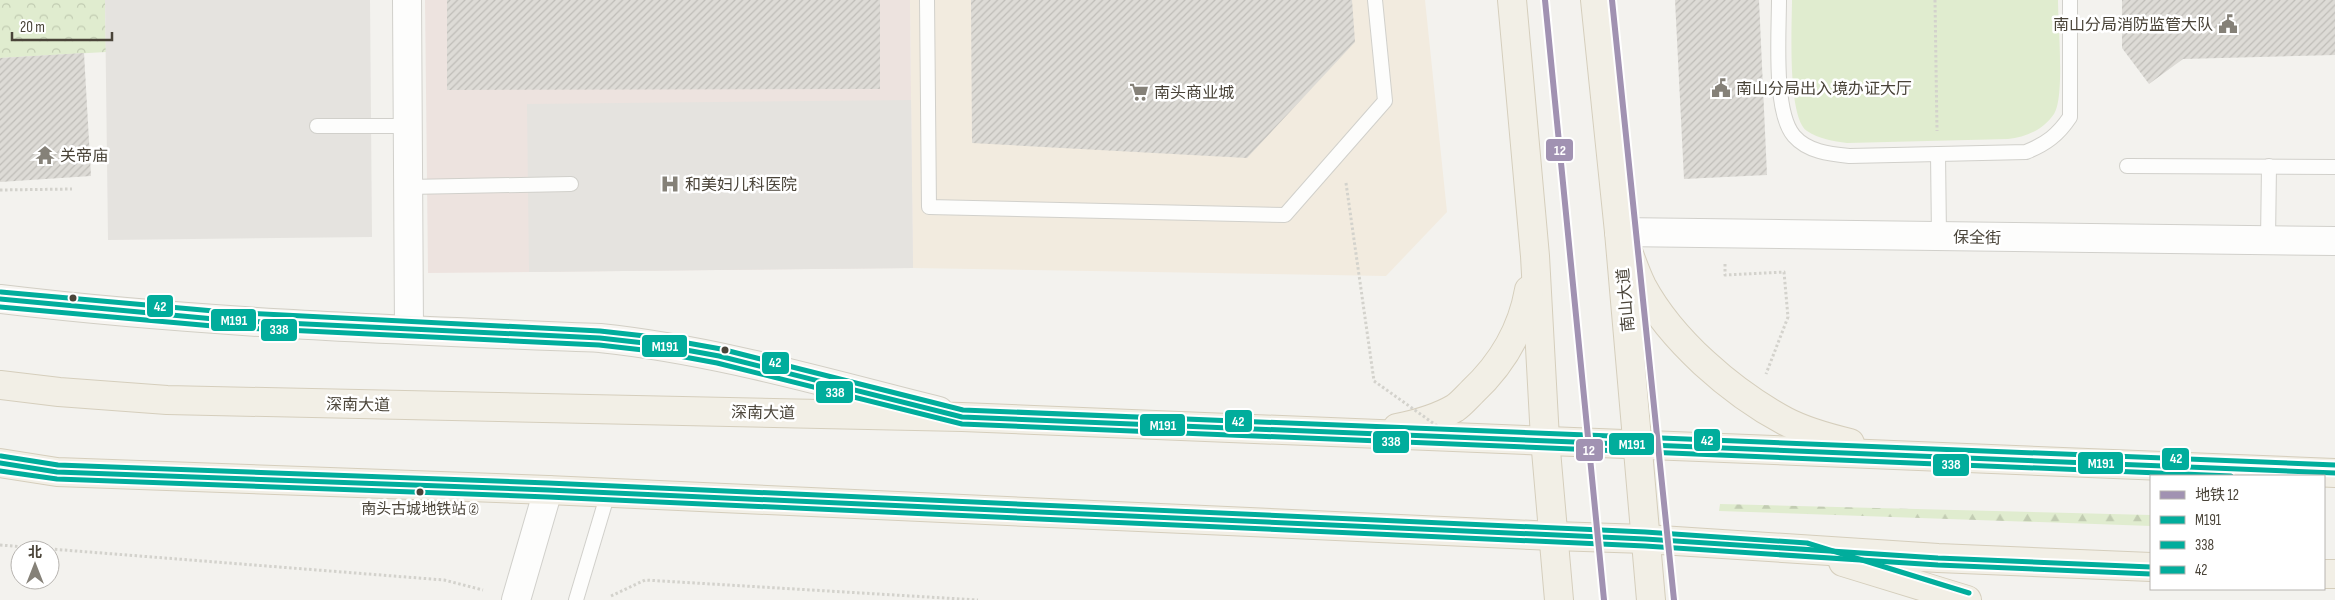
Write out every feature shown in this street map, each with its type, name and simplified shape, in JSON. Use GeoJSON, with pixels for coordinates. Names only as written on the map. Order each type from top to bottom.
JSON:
{"type":"FeatureCollection","features":[{"type":"Feature","properties":{"kind":"main road"},"geometry":{"type":"LineString","coordinates":[[1512,0],[1535,256],[1545,439],[1559,600]]}},
{"type":"Feature","properties":{"kind":"main road","name":"南山大道"},"geometry":{"type":"LineString","coordinates":[[1595,0],[1619,232],[1650,600]]}},
{"type":"Feature","properties":{"kind":"main road"},"geometry":{"type":"LineString","coordinates":[[1619,232],[1642,286],[1666,322],[1701,360],[1741,392],[1786,422],[1838,440],[1900,455]]}},
{"type":"Feature","properties":{"kind":"main road"},"geometry":{"type":"LineString","coordinates":[[1370,434],[1416,424],[1456,407],[1487,378],[1508,350],[1525,313],[1535,256]]}},
{"type":"Feature","properties":{"kind":"main road"},"geometry":{"type":"LineString","coordinates":[[0,299],[84,309],[256,322],[600,338],[653,344],[719,356],[962,417]]}},
{"type":"Feature","properties":{"kind":"main road","name":"深南大道"},"geometry":{"type":"LineString","coordinates":[[0,385],[59,392],[167,400],[962,417],[1370,434],[1545,439],[2335,473]]}},
{"type":"Feature","properties":{"kind":"main road"},"geometry":{"type":"LineString","coordinates":[[0,463],[57,472],[548,490],[1645,539],[1938,558],[2150,567]]}},
{"type":"Feature","properties":{"kind":"main road"},"geometry":{"type":"LineString","coordinates":[[0,479],[57,472]]}},
{"type":"Feature","properties":{"kind":"main road"},"geometry":{"type":"LineString","coordinates":[[1806,550],[1967,600]]}},
{"type":"Feature","properties":{"kind":"street"},"geometry":{"type":"LineString","coordinates":[[407,0],[409,330]]}},
{"type":"Feature","properties":{"kind":"street","name":"保全街"},"geometry":{"type":"LineString","coordinates":[[1619,232],[2335,242]]}},
{"type":"Feature","properties":{"kind":"street"},"geometry":{"type":"LineString","coordinates":[[516,600],[548,490]]}},
{"type":"Feature","properties":{"kind":"lane"},"geometry":{"type":"LineString","coordinates":[[927,0],[929,207],[1285,214],[1384,101],[1375,0]]}},
{"type":"Feature","properties":{"kind":"lane"},"geometry":{"type":"LineString","coordinates":[[1779,0],[1780,104],[1785,122],[1794,136],[1809,148],[1828,154],[1850,156],[2026,152],[2045,144],[2061,131],[2070,117],[2072,99],[2070,0]]}},
{"type":"Feature","properties":{"kind":"lane"},"geometry":{"type":"LineString","coordinates":[[317,126],[407,126]]}},
{"type":"Feature","properties":{"kind":"lane"},"geometry":{"type":"LineString","coordinates":[[1938,154],[1939,236]]}},
{"type":"Feature","properties":{"kind":"lane"},"geometry":{"type":"LineString","coordinates":[[2127,166],[2335,167]]}},
{"type":"Feature","properties":{"kind":"lane"},"geometry":{"type":"LineString","coordinates":[[2268,240],[2269,166]]}},
{"type":"Feature","properties":{"kind":"lane"},"geometry":{"type":"LineString","coordinates":[[408,187],[571,184]]}},
{"type":"Feature","properties":{"kind":"lane"},"geometry":{"type":"LineString","coordinates":[[576,600],[608,493]]}},
{"type":"Feature","properties":{"kind":"path"},"geometry":{"type":"LineString","coordinates":[[1935,0],[1938,154]]}},
{"type":"Feature","properties":{"kind":"path"},"geometry":{"type":"LineString","coordinates":[[1342,149],[1356,262],[1374,381],[1440,428]]}},
{"type":"Feature","properties":{"kind":"path"},"geometry":{"type":"LineString","coordinates":[[0,190],[72,188]]}},
{"type":"Feature","properties":{"kind":"path"},"geometry":{"type":"LineString","coordinates":[[1725,275],[1784,272],[1788,317],[1765,375]]}},
{"type":"Feature","properties":{"kind":"path"},"geometry":{"type":"LineString","coordinates":[[0,545],[444,580],[483,590]]}},
{"type":"Feature","properties":{"kind":"path"},"geometry":{"type":"LineString","coordinates":[[611,596],[645,580],[978,600]]}},
{"type":"Feature","properties":{"kind":"shaded area"},"geometry":{"type":"Polygon","coordinates":[[[105,0],[370,0],[372,237],[108,240],[105,0]]]}},
{"type":"Feature","properties":{"kind":"shaded area","name":"和美妇儿科医院"},"geometry":{"type":"Polygon","coordinates":[[[425,0],[910,0],[913,268],[428,273],[425,0]]]}},
{"type":"Feature","properties":{"kind":"shaded area"},"geometry":{"type":"Polygon","coordinates":[[[910,0],[1425,0],[1447,212],[1386,276],[913,268],[910,0]]]}},
{"type":"Feature","properties":{"kind":"shaded area"},"geometry":{"type":"Polygon","coordinates":[[[911,100],[913,268],[529,272],[527,104],[911,100]]]}},
{"type":"Feature","properties":{"kind":"green space"},"geometry":{"type":"Polygon","coordinates":[[[0,0],[105,0],[106,52],[0,58],[0,0]]]}},
{"type":"Feature","properties":{"kind":"green space"},"geometry":{"type":"Polygon","coordinates":[[[1792,0],[2058,0],[2060,77],[2059,93],[2054,114],[2050,120],[2034,132],[2008,139],[1847,143],[1816,136],[1807,131],[1801,122],[1796,108],[1791,49],[1792,0]]]}},
{"type":"Feature","properties":{"kind":"green space"},"geometry":{"type":"Polygon","coordinates":[[[1720,504],[2150,515],[2150,526],[1719,511],[1720,504]]]}},
{"type":"Feature","properties":{"kind":"building"},"geometry":{"type":"Polygon","coordinates":[[[447,0],[880,0],[880,89],[447,90],[447,0]]]}},
{"type":"Feature","properties":{"kind":"building","name":"南头商业城"},"geometry":{"type":"Polygon","coordinates":[[[971,0],[1352,0],[1355,42],[1247,158],[972,143],[971,0]]]}},
{"type":"Feature","properties":{"kind":"building","name":"南山分局出入境办证大厅"},"geometry":{"type":"Polygon","coordinates":[[[1675,0],[1759,0],[1767,175],[1684,179],[1675,0]]]}},
{"type":"Feature","properties":{"kind":"building","name":"南山分局消防监管大队"},"geometry":{"type":"Polygon","coordinates":[[[2122,0],[2335,0],[2335,55],[2183,59],[2149,84],[2122,48],[2122,0]]]}},
{"type":"Feature","properties":{"kind":"building","name":"关帝庙"},"geometry":{"type":"Polygon","coordinates":[[[84,53],[91,176],[0,182],[0,58],[84,53]]]}},
{"type":"Feature","properties":{"kind":"metro line","name":"12"},"geometry":{"type":"LineString","coordinates":[[1545,0],[1604,600]]}},
{"type":"Feature","properties":{"kind":"metro line","name":"12"},"geometry":{"type":"LineString","coordinates":[[1612,0],[1674,600]]}},
{"type":"Feature","properties":{"kind":"transit line","name":"42"},"geometry":{"type":"LineString","coordinates":[[1,292],[225,312],[600,331],[654,337],[721,349],[963,410],[2335,465]]}},
{"type":"Feature","properties":{"kind":"transit line","name":"M191"},"geometry":{"type":"LineString","coordinates":[[0,299],[225,320],[600,338],[653,344],[719,356],[962,417],[2335,473]]}},
{"type":"Feature","properties":{"kind":"transit line","name":"338"},"geometry":{"type":"LineString","coordinates":[[0,307],[224,327],[599,345],[652,351],[717,363],[962,424],[2207,475]]}},
{"type":"Feature","properties":{"kind":"transit line","name":"42"},"geometry":{"type":"LineString","coordinates":[[1,456],[58,465],[548,483],[1645,532],[1807,543],[1969,593]]}},
{"type":"Feature","properties":{"kind":"transit line","name":"M191"},"geometry":{"type":"LineString","coordinates":[[0,463],[57,472],[548,490],[1645,539],[1938,558],[2150,567]]}},
{"type":"Feature","properties":{"kind":"transit line","name":"338"},"geometry":{"type":"LineString","coordinates":[[0,471],[57,479],[548,497],[1645,546],[1938,565],[2150,574]]}},
{"type":"Feature","properties":{"kind":"place","name":"南山分局消防监管大队"},"geometry":{"type":"Point","coordinates":[2228,24]}},
{"type":"Feature","properties":{"kind":"place","name":"南山分局出入境办证大厅"},"geometry":{"type":"Point","coordinates":[1721,88]}},
{"type":"Feature","properties":{"kind":"place","name":"南头商业城"},"geometry":{"type":"Point","coordinates":[1139,92]}},
{"type":"Feature","properties":{"kind":"place","name":"关帝庙"},"geometry":{"type":"Point","coordinates":[45,155]}},
{"type":"Feature","properties":{"kind":"place","name":"和美妇儿科医院"},"geometry":{"type":"Point","coordinates":[670,184]}},
{"type":"Feature","properties":{"kind":"place","name":"南头古城地铁站 ②"},"geometry":{"type":"Point","coordinates":[420,492]}}]}
